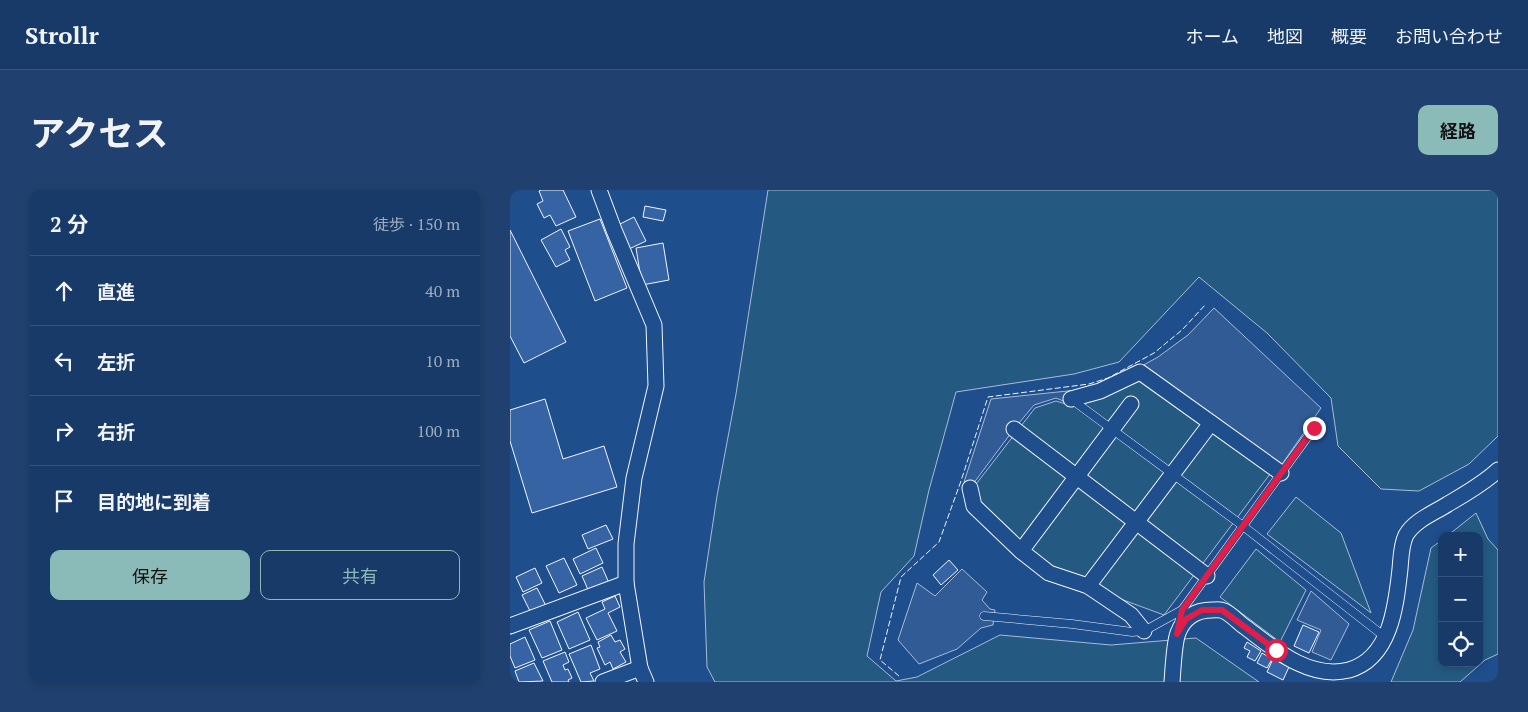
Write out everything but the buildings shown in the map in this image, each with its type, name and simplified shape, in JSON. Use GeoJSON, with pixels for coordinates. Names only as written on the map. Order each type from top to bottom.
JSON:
{"type":"FeatureCollection","features":[{"type":"Feature","properties":{"kind":"street"},"geometry":{"type":"LineString","coordinates":[[600,190],[614,230],[654,325],[656,386],[634,478],[626,544],[626,583],[643,675],[603,682]]}},
{"type":"Feature","properties":{"kind":"street"},"geometry":{"type":"LineString","coordinates":[[1071,399],[1100,391],[1140,372],[1281,473]]}},
{"type":"Feature","properties":{"kind":"street"},"geometry":{"type":"LineString","coordinates":[[1020,551],[1131,404]]}},
{"type":"Feature","properties":{"kind":"street"},"geometry":{"type":"LineString","coordinates":[[1088,586],[1211,423]]}},
{"type":"Feature","properties":{"kind":"street"},"geometry":{"type":"LineString","coordinates":[[1014,429],[1207,576]]}},
{"type":"Feature","properties":{"kind":"street"},"geometry":{"type":"LineString","coordinates":[[1172,682],[1177,634],[1186,619],[1202,610],[1222,610],[1276,650],[1306,667],[1333,672],[1360,666],[1380,648],[1385,637],[1396,604],[1406,536],[1415,524],[1467,493],[1498,470]]}},
{"type":"Feature","properties":{"kind":"street"},"geometry":{"type":"LineString","coordinates":[[970,488],[974,506],[1020,551],[1049,573],[1088,586],[1131,615],[1144,631]]}},
{"type":"Feature","properties":{"kind":"street"},"geometry":{"type":"LineString","coordinates":[[510,626],[626,583]]}},
{"type":"Feature","properties":{"kind":"lane"},"geometry":{"type":"LineString","coordinates":[[1071,399],[1243,526],[1385,637]]}},
{"type":"Feature","properties":{"kind":"lane"},"geometry":{"type":"LineString","coordinates":[[1177,634],[1182,610],[1314,428]]}},
{"type":"Feature","properties":{"kind":"lane"},"geometry":{"type":"LineString","coordinates":[[984,616],[1072,624],[1132,632],[1144,631],[1182,610]]}},
{"type":"Feature","properties":{"kind":"shaded area"},"geometry":{"type":"Polygon","coordinates":[[[768,190],[1498,190],[1498,436],[1469,464],[1419,491],[1381,489],[1338,446],[1331,398],[1267,333],[1199,277],[1119,362],[1074,374],[956,392],[929,490],[914,556],[881,592],[867,656],[896,681],[917,677],[1000,635],[1111,645],[1196,638],[1259,682],[715,682],[707,667],[704,582],[768,190]]]}},
{"type":"Feature","properties":{"kind":"shaded area"},"geometry":{"type":"Polygon","coordinates":[[[1214,308],[1321,408],[1280,467],[1140,367],[1158,357],[1188,335],[1214,308]]]}},
{"type":"Feature","properties":{"kind":"shaded area"},"geometry":{"type":"Polygon","coordinates":[[[1142,378],[1270,474],[1164,615],[1051,571],[977,504],[973,488],[1035,408],[1056,401],[1069,405],[1142,378]]]}},
{"type":"Feature","properties":{"kind":"shaded area"},"geometry":{"type":"Polygon","coordinates":[[[1077,390],[1068,403],[1056,398],[1034,405],[970,488],[964,482],[991,399],[1077,390]]]}},
{"type":"Feature","properties":{"kind":"shaded area"},"geometry":{"type":"Polygon","coordinates":[[[1296,497],[1341,533],[1371,613],[1267,534],[1296,497]]]}},
{"type":"Feature","properties":{"kind":"shaded area"},"geometry":{"type":"Polygon","coordinates":[[[1476,513],[1488,539],[1498,550],[1498,654],[1483,662],[1483,532],[1452,532],[1476,513]]]}},
{"type":"Feature","properties":{"kind":"shaded area"},"geometry":{"type":"Polygon","coordinates":[[[1438,543],[1438,667],[1477,667],[1460,682],[1391,682],[1413,630],[1431,548],[1438,543]]]}},
{"type":"Feature","properties":{"kind":"shaded area"},"geometry":{"type":"Polygon","coordinates":[[[1256,549],[1306,590],[1280,642],[1220,597],[1256,549]]]}},
{"type":"Feature","properties":{"kind":"shaded area"},"geometry":{"type":"Polygon","coordinates":[[[962,569],[987,592],[982,600],[990,609],[995,610],[993,625],[981,628],[957,649],[919,664],[898,640],[917,583],[935,596],[962,569]]]}},
{"type":"Feature","properties":{"kind":"shaded area"},"geometry":{"type":"Polygon","coordinates":[[[1311,591],[1349,624],[1331,660],[1312,652],[1321,630],[1297,620],[1311,591]]]}},
{"type":"Feature","properties":{"kind":"fence"},"geometry":{"type":"LineString","coordinates":[[899,676],[880,660],[901,577],[939,542],[988,397],[1089,384],[1108,378],[1154,353],[1182,330],[1206,304]]}},
{"type":"Feature","properties":{"kind":"route"},"geometry":{"type":"LineString","coordinates":[[1276,650],[1222,610],[1202,610],[1186,619],[1177,634],[1182,610],[1314,428]]}}]}
